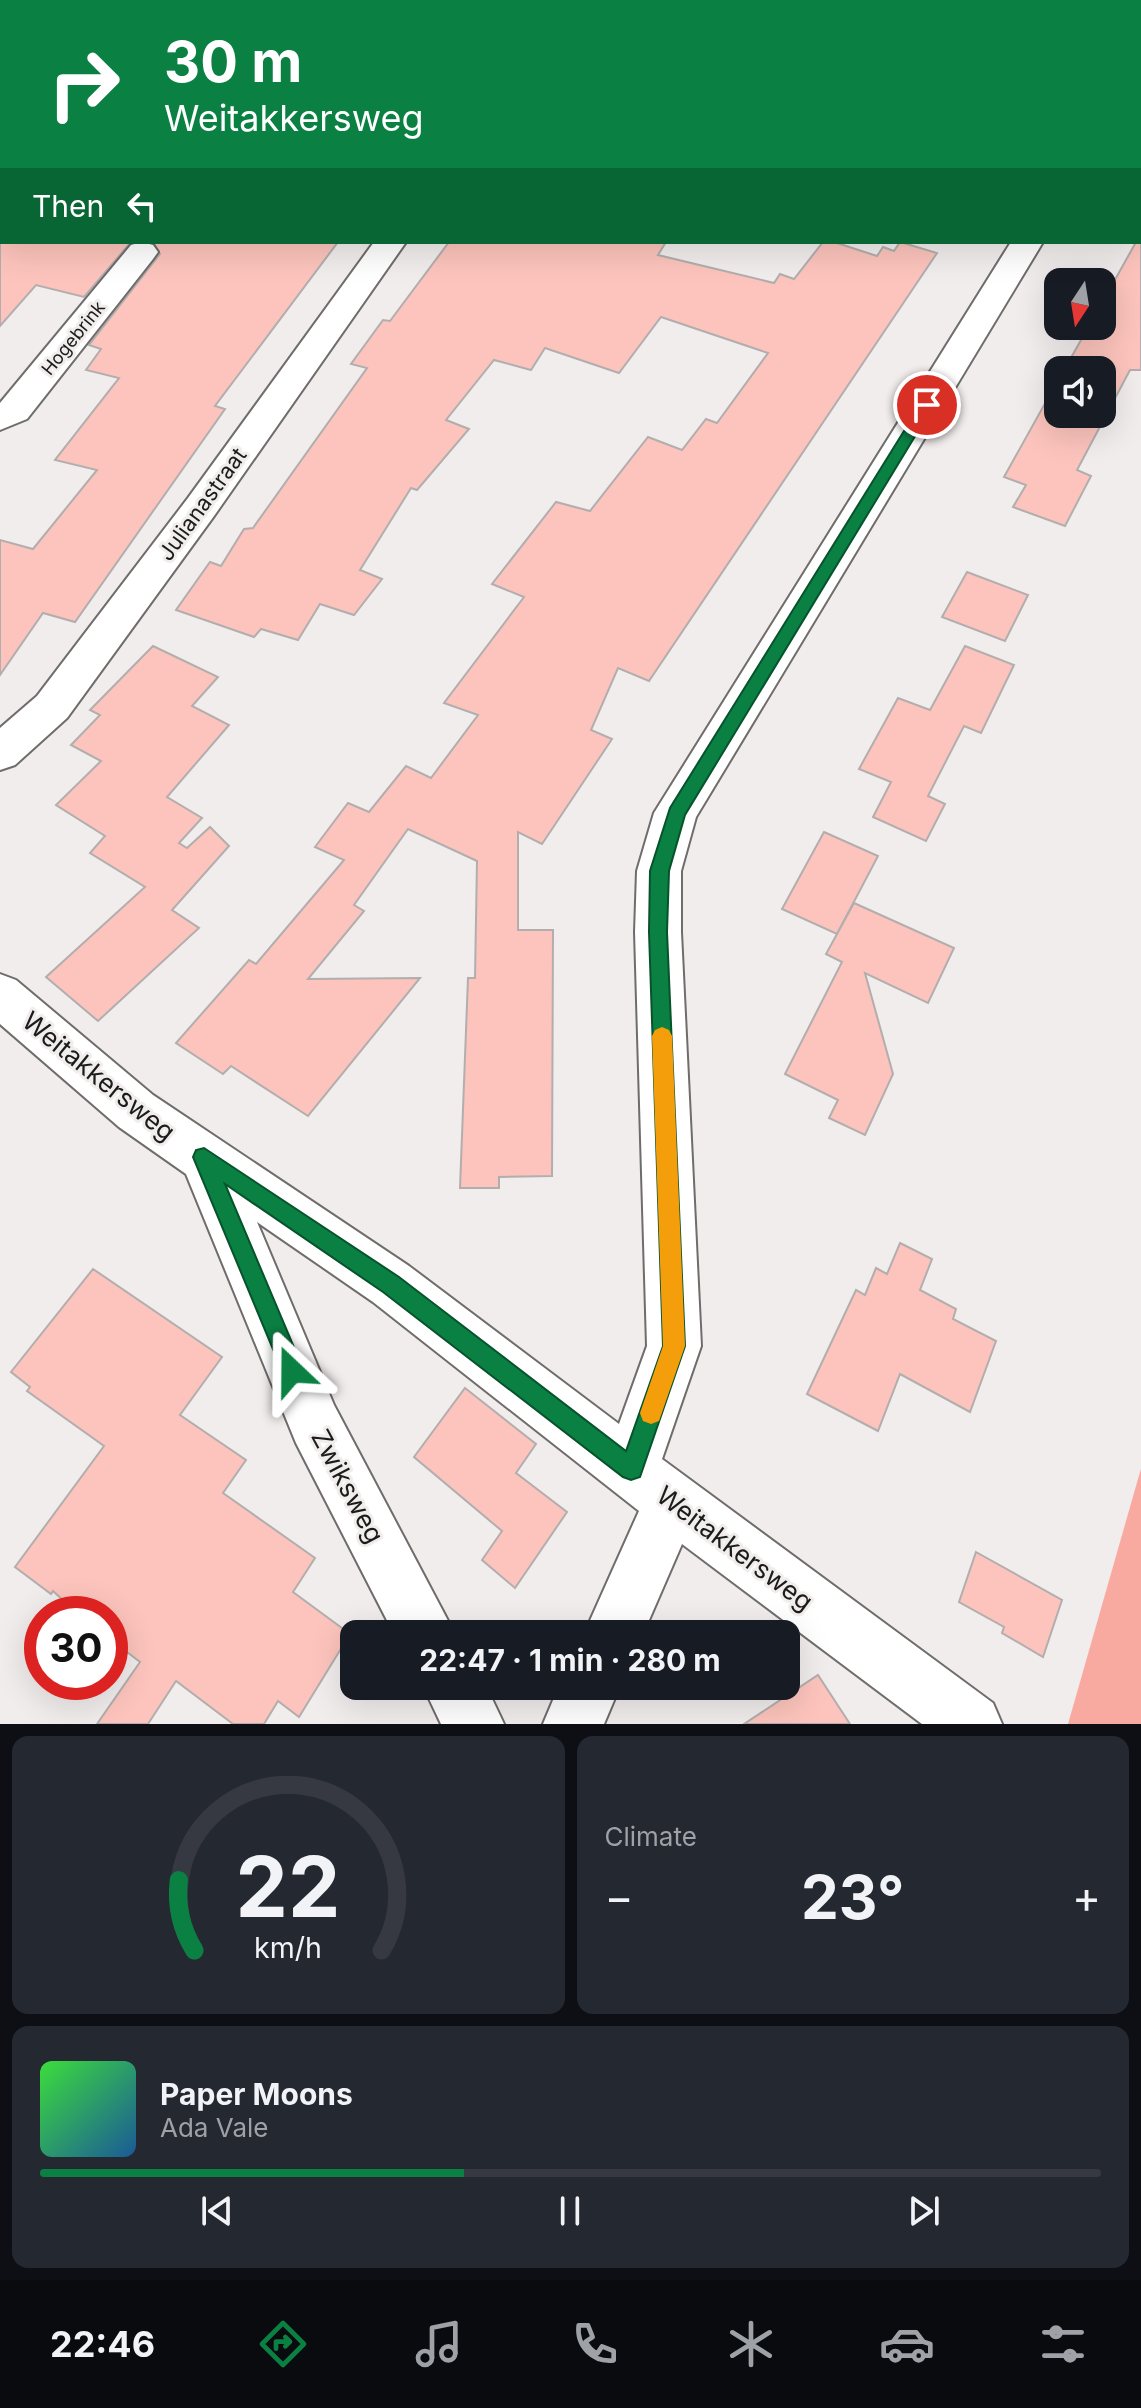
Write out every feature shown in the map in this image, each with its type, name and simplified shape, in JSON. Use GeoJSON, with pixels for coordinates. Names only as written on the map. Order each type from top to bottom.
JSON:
{"type":"FeatureCollection","features":[{"type":"Feature","properties":{"kind":"street","name":"Julianastraat"},"geometry":{"type":"LineString","coordinates":[[0,753],[52,707],[201,507],[389,244]]}},
{"type":"Feature","properties":{"kind":"street"},"geometry":{"type":"LineString","coordinates":[[617,1620],[652,1486],[674,1346],[658,932],[659,871],[676,813],[1026,244]]}},
{"type":"Feature","properties":{"kind":"street","name":"Hogebrink"},"geometry":{"type":"LineString","coordinates":[[0,418],[15,410],[142,252]]}},
{"type":"Feature","properties":{"kind":"street","name":"Weitakkersweg"},"geometry":{"type":"LineString","coordinates":[[0,995],[136,1111],[391,1284],[652,1486],[972,1724]]}},
{"type":"Feature","properties":{"kind":"street","name":"Zwiksweg"},"geometry":{"type":"LineString","coordinates":[[204,1157],[315,1424],[419,1620]]}},
{"type":"Feature","properties":{"kind":"street"},"geometry":{"type":"LineString","coordinates":[[461,1700],[474,1724]]}},
{"type":"Feature","properties":{"kind":"street"},"geometry":{"type":"LineString","coordinates":[[573,1724],[584,1700]]}},
{"type":"Feature","properties":{"kind":"shaded area"},"geometry":{"type":"Polygon","coordinates":[[[1141,1469],[1141,1724],[1068,1724],[1138,1479],[1141,1469]]]}},
{"type":"Feature","properties":{"kind":"building"},"geometry":{"type":"Polygon","coordinates":[[[0,244],[129,244],[84,297],[36,285],[0,326],[0,244]]]}},
{"type":"Feature","properties":{"kind":"building"},"geometry":{"type":"Polygon","coordinates":[[[154,244],[336,244],[215,406],[225,409],[75,622],[43,613],[0,675],[0,540],[33,549],[97,470],[55,460],[119,378],[86,370],[101,349],[89,345],[160,254],[154,244]]]}},
{"type":"Feature","properties":{"kind":"building"},"geometry":{"type":"Polygon","coordinates":[[[448,244],[665,244],[658,255],[774,283],[780,274],[794,279],[821,244],[840,244],[877,256],[883,247],[894,251],[899,244],[937,253],[649,681],[618,668],[591,730],[612,739],[542,844],[518,832],[518,930],[553,930],[552,1176],[499,1177],[499,1188],[460,1188],[468,978],[475,978],[477,861],[408,829],[354,905],[364,911],[308,979],[420,978],[308,1116],[231,1066],[223,1074],[176,1043],[249,960],[256,964],[344,860],[315,847],[348,803],[369,812],[406,766],[431,778],[478,715],[444,703],[524,597],[492,584],[556,502],[590,511],[648,437],[682,450],[706,419],[717,423],[768,353],[661,317],[619,373],[545,348],[531,370],[494,360],[446,420],[469,429],[417,490],[411,488],[360,570],[382,579],[354,615],[320,604],[298,640],[261,629],[254,637],[176,610],[210,562],[221,566],[244,529],[253,528],[367,368],[351,364],[383,320],[390,321],[448,244]]]}},
{"type":"Feature","properties":{"kind":"building"},"geometry":{"type":"Polygon","coordinates":[[[1135,244],[1141,244],[1141,370],[1130,370],[1116,396],[1116,356],[1072,356],[1081,340],[1116,340],[1116,278],[1135,244]]]}},
{"type":"Feature","properties":{"kind":"building"},"geometry":{"type":"Polygon","coordinates":[[[1044,405],[1044,428],[1099,428],[1077,470],[1091,476],[1065,526],[1013,507],[1026,485],[1004,477],[1044,405]]]}},
{"type":"Feature","properties":{"kind":"building"},"geometry":{"type":"Polygon","coordinates":[[[967,572],[1028,595],[1005,641],[942,617],[967,572]]]}},
{"type":"Feature","properties":{"kind":"building"},"geometry":{"type":"Polygon","coordinates":[[[153,646],[218,677],[192,706],[229,725],[167,797],[202,818],[179,843],[187,848],[210,827],[229,846],[172,910],[199,928],[98,1021],[46,977],[145,887],[90,853],[105,836],[56,805],[101,761],[71,745],[100,715],[90,710],[153,646]]]}},
{"type":"Feature","properties":{"kind":"building"},"geometry":{"type":"Polygon","coordinates":[[[965,646],[1014,665],[981,733],[964,726],[928,796],[945,804],[926,841],[873,817],[891,782],[859,769],[898,698],[930,710],[965,646]]]}},
{"type":"Feature","properties":{"kind":"building"},"geometry":{"type":"Polygon","coordinates":[[[824,832],[878,856],[837,934],[782,909],[824,832]]]}},
{"type":"Feature","properties":{"kind":"building"},"geometry":{"type":"Polygon","coordinates":[[[854,903],[954,948],[928,1003],[865,973],[893,1074],[865,1135],[829,1118],[838,1100],[785,1074],[842,962],[826,954],[854,903]]]}},
{"type":"Feature","properties":{"kind":"building"},"geometry":{"type":"Polygon","coordinates":[[[900,1243],[932,1259],[920,1290],[956,1309],[953,1319],[996,1341],[970,1412],[900,1374],[878,1431],[807,1394],[856,1290],[865,1295],[876,1268],[887,1274],[900,1243]]]}},
{"type":"Feature","properties":{"kind":"building"},"geometry":{"type":"Polygon","coordinates":[[[93,1269],[222,1357],[180,1415],[246,1460],[223,1493],[315,1558],[293,1592],[340,1627],[340,1650],[299,1717],[278,1701],[264,1724],[233,1724],[176,1681],[148,1724],[97,1724],[114,1700],[128,1700],[128,1679],[140,1662],[128,1653],[128,1596],[58,1596],[53,1591],[51,1594],[15,1567],[104,1446],[27,1391],[30,1387],[11,1372],[93,1269]]]}},
{"type":"Feature","properties":{"kind":"building"},"geometry":{"type":"Polygon","coordinates":[[[465,1388],[536,1444],[516,1473],[567,1512],[515,1588],[482,1560],[502,1531],[414,1457],[465,1388]]]}},
{"type":"Feature","properties":{"kind":"building"},"geometry":{"type":"Polygon","coordinates":[[[976,1552],[1062,1600],[1043,1657],[1002,1633],[1004,1627],[959,1602],[976,1552]]]}},
{"type":"Feature","properties":{"kind":"building"},"geometry":{"type":"Polygon","coordinates":[[[818,1675],[850,1724],[744,1724],[780,1700],[800,1700],[800,1687],[818,1675]]]}},
{"type":"Feature","properties":{"kind":"slow traffic"},"geometry":{"type":"LineString","coordinates":[[651,1413],[674,1346],[662,1036]]}},
{"type":"Feature","properties":{"kind":"route"},"geometry":{"type":"LineString","coordinates":[[292,1371],[204,1157],[391,1284],[631,1469],[674,1346],[658,932],[659,871],[676,813],[927,405]]}}]}
